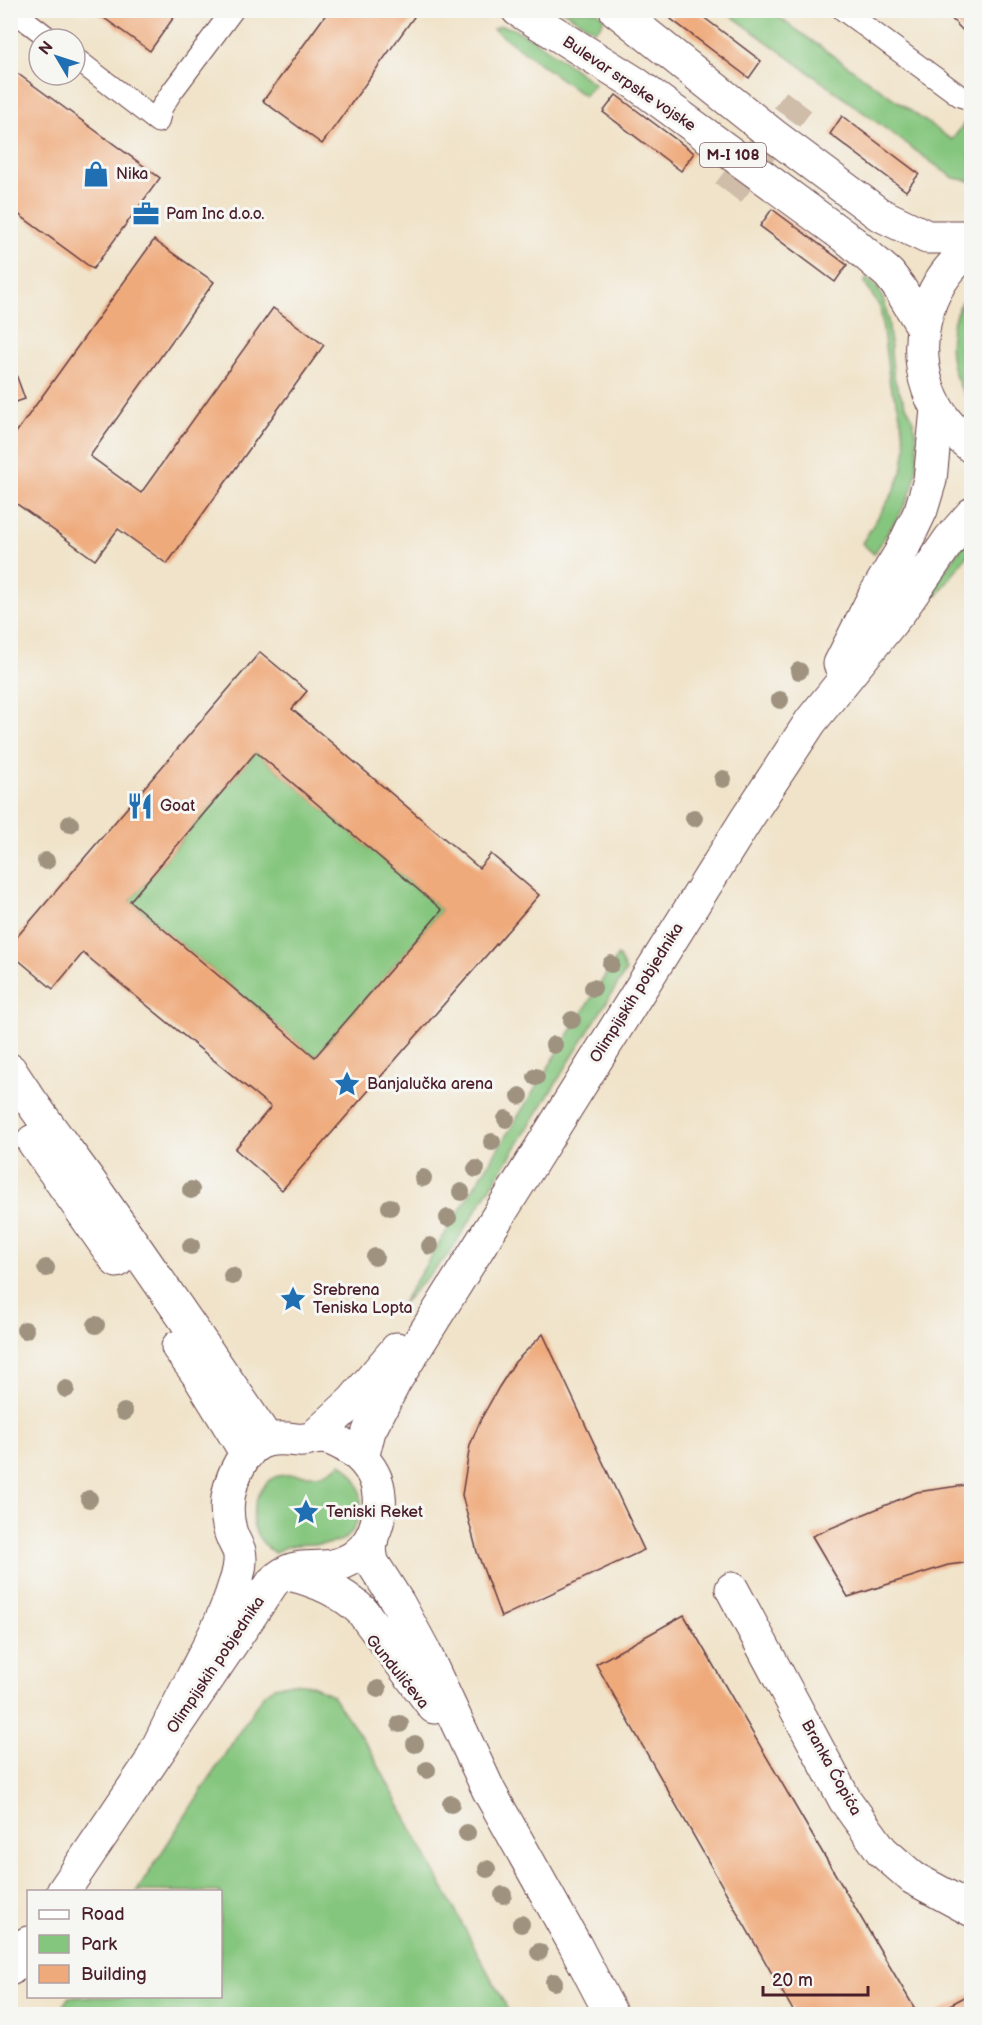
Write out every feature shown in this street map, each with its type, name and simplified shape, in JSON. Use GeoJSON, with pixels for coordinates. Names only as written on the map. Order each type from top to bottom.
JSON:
{"type":"FeatureCollection","features":[{"type":"Feature","properties":{"kind":"street","name":"Bulevar srpske vojske"},"geometry":{"type":"LineString","coordinates":[[518,10],[635,83],[852,243],[889,274],[923,327]]}},
{"type":"Feature","properties":{"kind":"street","name":"M-I 108"},"geometry":{"type":"LineString","coordinates":[[616,10],[773,135],[879,214],[927,237],[972,237]]}},
{"type":"Feature","properties":{"kind":"street"},"geometry":{"type":"LineString","coordinates":[[972,249],[962,256],[944,276],[930,300],[923,327],[921,355],[926,382],[937,409],[953,432],[972,447]]}},
{"type":"Feature","properties":{"kind":"street","name":"Olimpijskih pobjednika"},"geometry":{"type":"LineString","coordinates":[[811,721],[921,510],[930,480],[937,409]]}},
{"type":"Feature","properties":{"kind":"street","name":"Olimpijskih pobjednika"},"geometry":{"type":"LineString","coordinates":[[367,1456],[465,1267],[746,820],[811,721],[900,611],[950,539],[972,514]]}},
{"type":"Feature","properties":{"kind":"street"},"geometry":{"type":"LineString","coordinates":[[10,1070],[215,1361],[257,1447]]}},
{"type":"Feature","properties":{"kind":"street"},"geometry":{"type":"LineString","coordinates":[[10,1110],[197,1373],[257,1447]]}},
{"type":"Feature","properties":{"kind":"street","name":"Olimpijskih pobjednika"},"geometry":{"type":"LineString","coordinates":[[239,1496],[248,1474],[262,1460],[272,1455],[309,1454],[320,1449],[323,1438],[465,1267]]}},
{"type":"Feature","properties":{"kind":"street"},"geometry":{"type":"LineString","coordinates":[[244,1549],[230,1529],[228,1502],[230,1484],[257,1447],[278,1438],[300,1441],[323,1438],[367,1456],[386,1476],[390,1487],[393,1503],[390,1530],[358,1573],[351,1576],[293,1582]]}},
{"type":"Feature","properties":{"kind":"street","name":"Olimpijskih pobjednika"},"geometry":{"type":"LineString","coordinates":[[152,1759],[227,1607],[235,1586],[244,1549],[238,1521],[239,1496],[257,1447]]}},
{"type":"Feature","properties":{"kind":"street","name":"Olimpijskih pobjednika"},"geometry":{"type":"LineString","coordinates":[[64,1890],[152,1759],[293,1582],[244,1549]]}},
{"type":"Feature","properties":{"kind":"street","name":"Gundulićeva"},"geometry":{"type":"LineString","coordinates":[[375,1549],[439,1665],[489,1791],[611,2014]]}},
{"type":"Feature","properties":{"kind":"street","name":"Gundulićeva"},"geometry":{"type":"LineString","coordinates":[[293,1582],[338,1603],[350,1614],[489,1791]]}},
{"type":"Feature","properties":{"kind":"street","name":"Branka Ćopića"},"geometry":{"type":"LineString","coordinates":[[732,1588],[845,1800],[882,1851],[913,1878],[972,1910]]}},
{"type":"Feature","properties":{"kind":"street"},"geometry":{"type":"LineString","coordinates":[[10,1969],[27,1944]]}},
{"type":"Feature","properties":{"kind":"lane"},"geometry":{"type":"LineString","coordinates":[[12,10],[34,27]]}},
{"type":"Feature","properties":{"kind":"lane"},"geometry":{"type":"LineString","coordinates":[[87,67],[158,122],[162,106],[233,10]]}},
{"type":"Feature","properties":{"kind":"lane"},"geometry":{"type":"LineString","coordinates":[[843,10],[960,96],[972,100]]}},
{"type":"Feature","properties":{"kind":"green space"},"geometry":{"type":"Polygon","coordinates":[[[563,11],[596,11],[604,17],[603,22],[594,30],[563,11]]]}},
{"type":"Feature","properties":{"kind":"green space"},"geometry":{"type":"Polygon","coordinates":[[[725,11],[770,11],[952,140],[969,117],[971,118],[971,181],[954,178],[942,170],[725,11]]]}},
{"type":"Feature","properties":{"kind":"green space"},"geometry":{"type":"Polygon","coordinates":[[[500,26],[509,27],[534,40],[595,84],[584,96],[493,29],[500,26]]]}},
{"type":"Feature","properties":{"kind":"green space"},"geometry":{"type":"Polygon","coordinates":[[[866,278],[876,286],[886,310],[895,381],[912,418],[918,450],[916,474],[911,492],[874,554],[862,543],[893,493],[902,472],[906,446],[898,405],[890,385],[880,307],[865,284],[866,278]]]}},
{"type":"Feature","properties":{"kind":"green space"},"geometry":{"type":"Polygon","coordinates":[[[966,296],[971,299],[971,403],[956,378],[951,350],[954,322],[966,296]]]}},
{"type":"Feature","properties":{"kind":"green space"},"geometry":{"type":"Polygon","coordinates":[[[971,533],[971,550],[937,596],[931,592],[971,533]]]}},
{"type":"Feature","properties":{"kind":"green space"},"geometry":{"type":"Polygon","coordinates":[[[256,752],[442,910],[315,1057],[130,901],[256,752]]]}},
{"type":"Feature","properties":{"kind":"green space"},"geometry":{"type":"Polygon","coordinates":[[[618,955],[626,971],[449,1254],[401,1305],[618,955]]]}},
{"type":"Feature","properties":{"kind":"green space"},"geometry":{"type":"Polygon","coordinates":[[[341,1463],[356,1480],[361,1497],[357,1523],[349,1535],[327,1544],[287,1547],[274,1553],[262,1541],[254,1527],[255,1505],[261,1490],[278,1476],[317,1475],[341,1463]]]}},
{"type":"Feature","properties":{"kind":"green space"},"geometry":{"type":"Polygon","coordinates":[[[292,1683],[312,1685],[332,1695],[369,1748],[510,2014],[57,2014],[68,1998],[222,1998],[222,1890],[138,1890],[263,1695],[274,1687],[292,1683]]]}},
{"type":"Feature","properties":{"kind":"building"},"geometry":{"type":"Polygon","coordinates":[[[93,10],[179,10],[150,51],[93,10]]]}},
{"type":"Feature","properties":{"kind":"building"},"geometry":{"type":"Polygon","coordinates":[[[329,10],[405,10],[414,17],[322,144],[263,101],[329,10]]]}},
{"type":"Feature","properties":{"kind":"building"},"geometry":{"type":"Polygon","coordinates":[[[678,10],[694,10],[761,61],[749,78],[671,19],[678,10]]]}},
{"type":"Feature","properties":{"kind":"building"},"geometry":{"type":"Polygon","coordinates":[[[943,10],[972,10],[972,40],[943,10]]]}},
{"type":"Feature","properties":{"kind":"building"},"geometry":{"type":"Polygon","coordinates":[[[10,68],[27,80],[27,87],[36,87],[160,178],[93,269],[10,208],[10,68]]]}},
{"type":"Feature","properties":{"kind":"building"},"geometry":{"type":"Polygon","coordinates":[[[616,95],[694,153],[681,171],[603,112],[616,95]]]}},
{"type":"Feature","properties":{"kind":"building"},"geometry":{"type":"Polygon","coordinates":[[[842,116],[919,174],[906,191],[830,134],[842,116]]]}},
{"type":"Feature","properties":{"kind":"building"},"geometry":{"type":"Polygon","coordinates":[[[772,209],[847,265],[835,282],[760,226],[772,209]]]}},
{"type":"Feature","properties":{"kind":"building"},"geometry":{"type":"Polygon","coordinates":[[[154,240],[214,282],[90,456],[141,493],[273,308],[324,345],[167,564],[118,529],[95,560],[10,499],[10,441],[154,240]]]}},
{"type":"Feature","properties":{"kind":"building"},"geometry":{"type":"Polygon","coordinates":[[[10,358],[25,399],[10,404],[10,358]]]}},
{"type":"Feature","properties":{"kind":"building"},"geometry":{"type":"Polygon","coordinates":[[[260,652],[307,691],[292,709],[479,868],[491,854],[539,895],[282,1190],[235,1149],[271,1107],[83,953],[53,989],[10,953],[10,945],[260,652]],[[256,752],[130,901],[315,1057],[442,910],[256,752]]]}},
{"type":"Feature","properties":{"kind":"building"},"geometry":{"type":"Polygon","coordinates":[[[543,1334],[644,1550],[501,1617],[477,1552],[462,1495],[470,1445],[481,1419],[515,1362],[543,1334]]]}},
{"type":"Feature","properties":{"kind":"building"},"geometry":{"type":"Polygon","coordinates":[[[972,1484],[972,1562],[948,1565],[848,1597],[812,1536],[917,1492],[972,1484]]]}},
{"type":"Feature","properties":{"kind":"building"},"geometry":{"type":"Polygon","coordinates":[[[684,1615],[918,2014],[795,2014],[596,1664],[684,1615]]]}},
{"type":"Feature","properties":{"kind":"building"},"geometry":{"type":"Polygon","coordinates":[[[972,1993],[972,2014],[935,2014],[946,2007],[972,1993]]]}},
{"type":"Feature","properties":{"kind":"tunnel"},"geometry":{"type":"LineString","coordinates":[[728,193],[799,101]]}},
{"type":"Feature","properties":{"kind":"place","name":"Nika"},"geometry":{"type":"Point","coordinates":[96,174]}},
{"type":"Feature","properties":{"kind":"place","name":"Pam Inc d.o.o."},"geometry":{"type":"Point","coordinates":[146,214]}},
{"type":"Feature","properties":{"kind":"place","name":"Goat"},"geometry":{"type":"Point","coordinates":[140,806]}},
{"type":"Feature","properties":{"kind":"place","name":"Banjalučka arena"},"geometry":{"type":"Point","coordinates":[347,1084]}},
{"type":"Feature","properties":{"kind":"place","name":"Srebrena Teniska Lopta"},"geometry":{"type":"Point","coordinates":[293,1299]}},
{"type":"Feature","properties":{"kind":"place","name":"Teniski Reket"},"geometry":{"type":"Point","coordinates":[306,1512]}}]}
